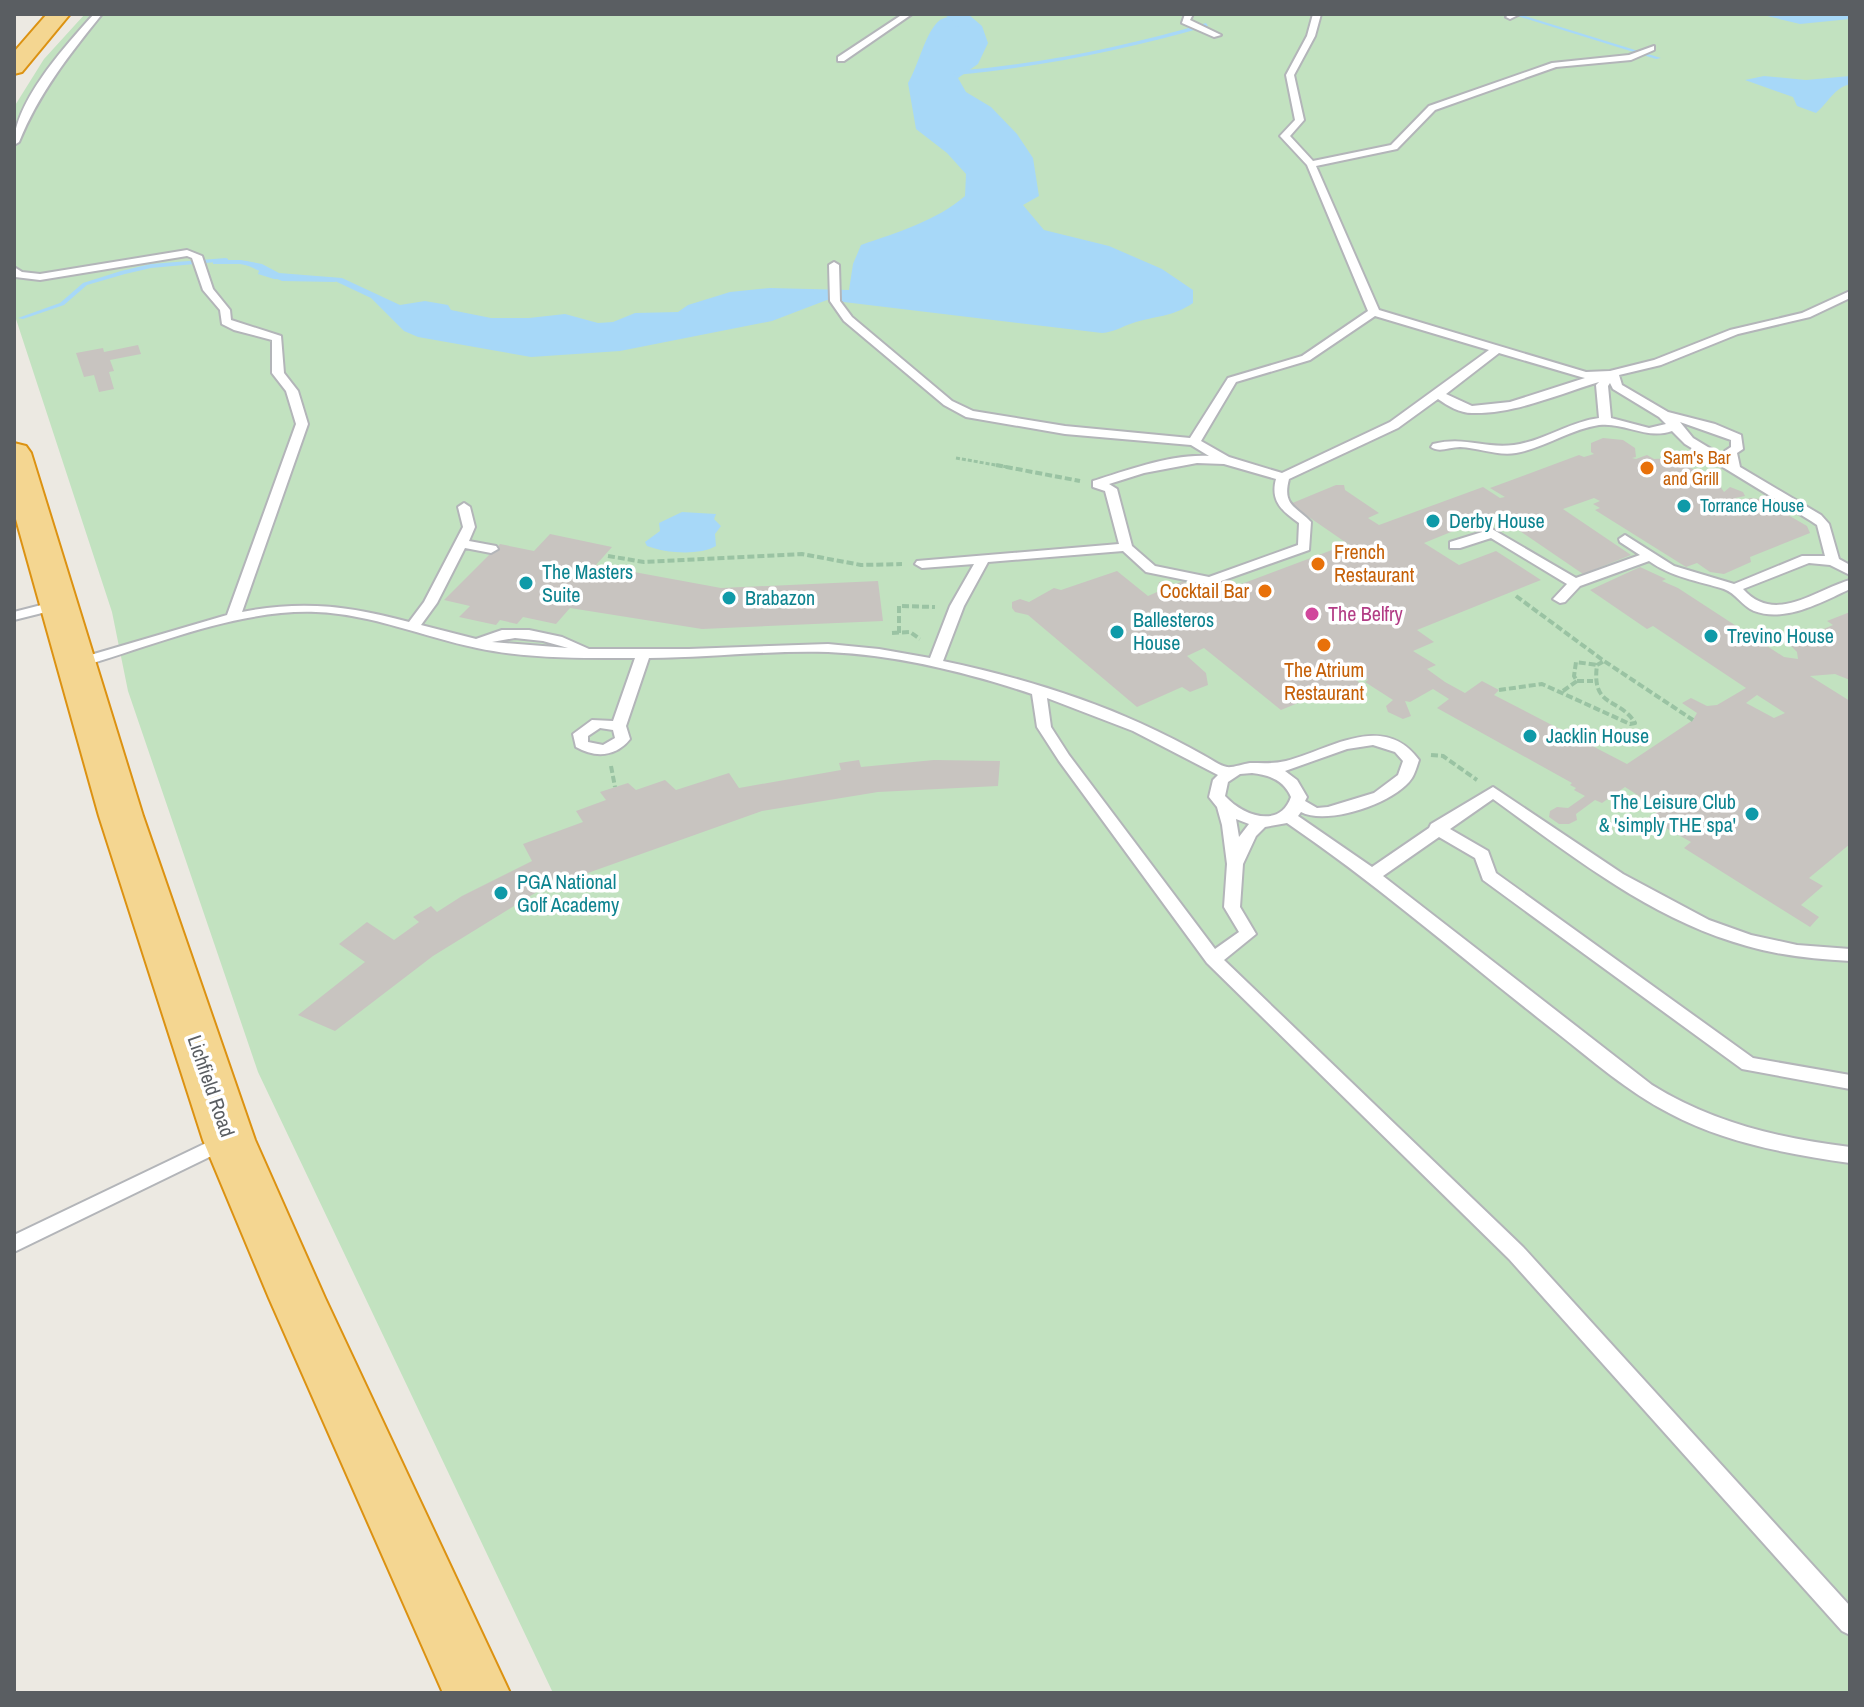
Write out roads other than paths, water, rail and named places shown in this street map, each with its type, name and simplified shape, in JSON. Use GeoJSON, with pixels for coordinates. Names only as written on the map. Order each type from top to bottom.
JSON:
{"type":"FeatureCollection","features":[{"type":"Feature","properties":{"kind":"highway"},"geometry":{"type":"LineString","coordinates":[[14,67],[59,14]]}},
{"type":"Feature","properties":{"kind":"highway","name":"Lichfield Road"},"geometry":{"type":"LineString","coordinates":[[14,453],[36,611],[74,664],[229,1140],[297,1298],[477,1693]]}},
{"type":"Feature","properties":{"kind":"lane"},"geometry":{"type":"LineString","coordinates":[[14,142],[32,100],[55,64],[98,14]]}},
{"type":"Feature","properties":{"kind":"lane"},"geometry":{"type":"LineString","coordinates":[[841,59],[908,14]]}},
{"type":"Feature","properties":{"kind":"lane"},"geometry":{"type":"LineString","coordinates":[[1189,14],[1184,20],[1217,35]]}},
{"type":"Feature","properties":{"kind":"lane"},"geometry":{"type":"LineString","coordinates":[[1317,14],[1311,36],[1290,75],[1300,120],[1285,136],[1311,164],[1374,312]]}},
{"type":"Feature","properties":{"kind":"lane"},"geometry":{"type":"LineString","coordinates":[[1311,164],[1394,147],[1432,108],[1555,65],[1631,57],[1651,48]]}},
{"type":"Feature","properties":{"kind":"lane"},"geometry":{"type":"LineString","coordinates":[[14,270],[27,278],[40,277],[174,254],[198,261],[208,290],[225,310],[226,322],[277,338],[278,373],[292,391],[302,424],[233,619]]}},
{"type":"Feature","properties":{"kind":"lane"},"geometry":{"type":"LineString","coordinates":[[834,265],[834,295],[848,319],[948,403],[970,414],[1065,430],[1195,446],[1225,460],[1283,477],[1394,425],[1499,348]]}},
{"type":"Feature","properties":{"kind":"lane"},"geometry":{"type":"LineString","coordinates":[[1438,394],[1455,405],[1471,410],[1494,410],[1584,379],[1657,363],[1734,332],[1806,315],[1850,294]]}},
{"type":"Feature","properties":{"kind":"lane"},"geometry":{"type":"LineString","coordinates":[[1374,312],[1499,348],[1602,385],[1617,387],[1663,414],[1689,441]]}},
{"type":"Feature","properties":{"kind":"lane"},"geometry":{"type":"LineString","coordinates":[[1283,477],[1278,491],[1282,504],[1305,522],[1304,547],[1210,581],[1151,569],[1124,541],[1111,489],[1097,484],[1142,470],[1195,446],[1232,380],[1306,358],[1374,312]]}},
{"type":"Feature","properties":{"kind":"lane"},"geometry":{"type":"LineString","coordinates":[[1605,421],[1602,385],[1613,374]]}},
{"type":"Feature","properties":{"kind":"lane"},"geometry":{"type":"LineString","coordinates":[[1613,374],[1617,387]]}},
{"type":"Feature","properties":{"kind":"lane"},"geometry":{"type":"LineString","coordinates":[[1663,414],[1711,427],[1737,438],[1737,449],[1731,451],[1734,466]]}},
{"type":"Feature","properties":{"kind":"lane"},"geometry":{"type":"LineString","coordinates":[[1437,447],[1459,441],[1503,450],[1533,445],[1605,421],[1689,441],[1734,466],[1823,524],[1833,561]]}},
{"type":"Feature","properties":{"kind":"lane"},"geometry":{"type":"LineString","coordinates":[[1656,433],[1667,431],[1675,424]]}},
{"type":"Feature","properties":{"kind":"lane"},"geometry":{"type":"LineString","coordinates":[[413,626],[430,603],[469,527],[464,507]]}},
{"type":"Feature","properties":{"kind":"lane"},"geometry":{"type":"LineString","coordinates":[[1455,545],[1492,533],[1575,583]]}},
{"type":"Feature","properties":{"kind":"lane"},"geometry":{"type":"LineString","coordinates":[[1625,539],[1669,569],[1735,588],[1818,557],[1850,571]]}},
{"type":"Feature","properties":{"kind":"lane"},"geometry":{"type":"LineString","coordinates":[[922,564],[1100,549],[1124,541]]}},
{"type":"Feature","properties":{"kind":"lane"},"geometry":{"type":"LineString","coordinates":[[461,543],[491,549]]}},
{"type":"Feature","properties":{"kind":"lane"},"geometry":{"type":"LineString","coordinates":[[1560,599],[1575,583],[1650,556]]}},
{"type":"Feature","properties":{"kind":"lane"},"geometry":{"type":"LineString","coordinates":[[935,664],[957,606],[984,558]]}},
{"type":"Feature","properties":{"kind":"lane"},"geometry":{"type":"LineString","coordinates":[[1735,588],[1741,597],[1753,605],[1774,611],[1797,607],[1850,584]]}},
{"type":"Feature","properties":{"kind":"lane"},"geometry":{"type":"LineString","coordinates":[[74,664],[233,619],[313,608],[413,626],[477,644],[526,651],[643,655],[842,649],[935,664],[1039,692],[1128,723],[1228,774]]}},
{"type":"Feature","properties":{"kind":"lane"},"geometry":{"type":"LineString","coordinates":[[619,726],[643,655]]}},
{"type":"Feature","properties":{"kind":"lane"},"geometry":{"type":"LineString","coordinates":[[1039,692],[1044,727],[1050,737],[1213,959],[1516,1253],[1850,1623]]}},
{"type":"Feature","properties":{"kind":"lane"},"geometry":{"type":"LineString","coordinates":[[1213,959],[1248,934],[1232,907],[1235,864],[1230,825],[1217,797],[1217,787],[1228,774],[1252,768],[1268,770],[1356,742],[1383,743],[1406,752],[1411,760],[1410,769],[1392,790],[1379,797],[1329,812],[1292,810],[1261,822],[1249,833],[1235,864]]}},
{"type":"Feature","properties":{"kind":"lane"},"geometry":{"type":"LineString","coordinates":[[1268,770],[1293,784],[1299,797],[1292,810]]}},
{"type":"Feature","properties":{"kind":"lane"},"geometry":{"type":"LineString","coordinates":[[1374,874],[1493,792],[1648,899],[1680,916],[1757,944],[1811,955],[1850,955]]}},
{"type":"Feature","properties":{"kind":"lane"},"geometry":{"type":"LineString","coordinates":[[1224,808],[1240,817],[1261,822]]}},
{"type":"Feature","properties":{"kind":"lane"},"geometry":{"type":"LineString","coordinates":[[1292,810],[1527,1002],[1654,1097],[1703,1120],[1785,1147],[1850,1155]]}},
{"type":"Feature","properties":{"kind":"lane"},"geometry":{"type":"LineString","coordinates":[[1437,828],[1482,855],[1489,876],[1748,1064],[1850,1082]]}},
{"type":"Feature","properties":{"kind":"lane"},"geometry":{"type":"LineString","coordinates":[[14,1244],[229,1140]]}},
{"type":"Feature","properties":{"kind":"water"},"geometry":{"type":"Polygon","coordinates":[[[968,14],[982,26],[988,43],[978,64],[958,78],[966,92],[991,107],[1017,134],[1033,158],[1039,196],[1023,205],[1044,230],[1109,246],[1162,269],[1193,290],[1193,303],[1171,314],[1102,333],[827,300],[772,321],[620,351],[531,357],[418,337],[404,331],[371,298],[335,281],[274,279],[258,274],[260,268],[213,264],[213,260],[241,260],[262,264],[279,273],[342,278],[400,305],[425,301],[491,318],[565,314],[598,323],[613,322],[635,313],[678,312],[688,305],[730,292],[770,288],[849,290],[853,264],[861,245],[929,219],[965,196],[966,174],[947,153],[916,129],[908,83],[935,25],[942,19],[968,14]]]}},
{"type":"Feature","properties":{"kind":"water"},"geometry":{"type":"Polygon","coordinates":[[[1759,14],[1850,14],[1850,19],[1800,24],[1759,14]]]}},
{"type":"Feature","properties":{"kind":"water"},"geometry":{"type":"Polygon","coordinates":[[[1764,76],[1806,80],[1850,76],[1850,84],[1835,92],[1816,113],[1797,106],[1793,97],[1745,80],[1764,76]]]}},
{"type":"Feature","properties":{"kind":"water"},"geometry":{"type":"Polygon","coordinates":[[[682,512],[716,514],[714,519],[721,526],[715,534],[716,546],[682,552],[647,546],[645,542],[660,531],[659,523],[682,512]]]}},
{"type":"Feature","properties":{"kind":"waterway"},"geometry":{"type":"LineString","coordinates":[[945,14],[957,20],[957,26]]}},
{"type":"Feature","properties":{"kind":"waterway"},"geometry":{"type":"LineString","coordinates":[[1513,14],[1658,58]]}},
{"type":"Feature","properties":{"kind":"waterway"},"geometry":{"type":"LineString","coordinates":[[955,73],[1082,56],[1206,25]]}},
{"type":"Feature","properties":{"kind":"waterway"},"geometry":{"type":"LineString","coordinates":[[21,318],[62,304],[85,284],[123,272],[151,266],[226,260]]}},
{"type":"Feature","properties":{"kind":"waterway"},"geometry":{"type":"LineString","coordinates":[[246,263],[282,279],[335,280]]}},
{"type":"Feature","properties":{"kind":"place","name":"Sam's Bar and Grill"},"geometry":{"type":"Point","coordinates":[1647,468]}},
{"type":"Feature","properties":{"kind":"place","name":"Torrance House"},"geometry":{"type":"Point","coordinates":[1684,506]}},
{"type":"Feature","properties":{"kind":"place","name":"Derby House"},"geometry":{"type":"Point","coordinates":[1433,521]}},
{"type":"Feature","properties":{"kind":"place","name":"French Restaurant"},"geometry":{"type":"Point","coordinates":[1318,564]}},
{"type":"Feature","properties":{"kind":"place","name":"The Masters Suite"},"geometry":{"type":"Point","coordinates":[526,583]}},
{"type":"Feature","properties":{"kind":"place","name":"Cocktail Bar"},"geometry":{"type":"Point","coordinates":[1265,591]}},
{"type":"Feature","properties":{"kind":"place","name":"Brabazon"},"geometry":{"type":"Point","coordinates":[729,598]}},
{"type":"Feature","properties":{"kind":"place","name":"The Belfry"},"geometry":{"type":"Point","coordinates":[1312,614]}},
{"type":"Feature","properties":{"kind":"place","name":"Ballesteros House"},"geometry":{"type":"Point","coordinates":[1117,632]}},
{"type":"Feature","properties":{"kind":"place","name":"Trevino House"},"geometry":{"type":"Point","coordinates":[1711,636]}},
{"type":"Feature","properties":{"kind":"place","name":"The Atrium Restaurant"},"geometry":{"type":"Point","coordinates":[1324,645]}},
{"type":"Feature","properties":{"kind":"place","name":"Jacklin House"},"geometry":{"type":"Point","coordinates":[1530,736]}},
{"type":"Feature","properties":{"kind":"place","name":"The Leisure Club & 'simply THE spa'"},"geometry":{"type":"Point","coordinates":[1752,814]}},
{"type":"Feature","properties":{"kind":"place","name":"PGA National Golf Academy"},"geometry":{"type":"Point","coordinates":[501,893]}}]}
